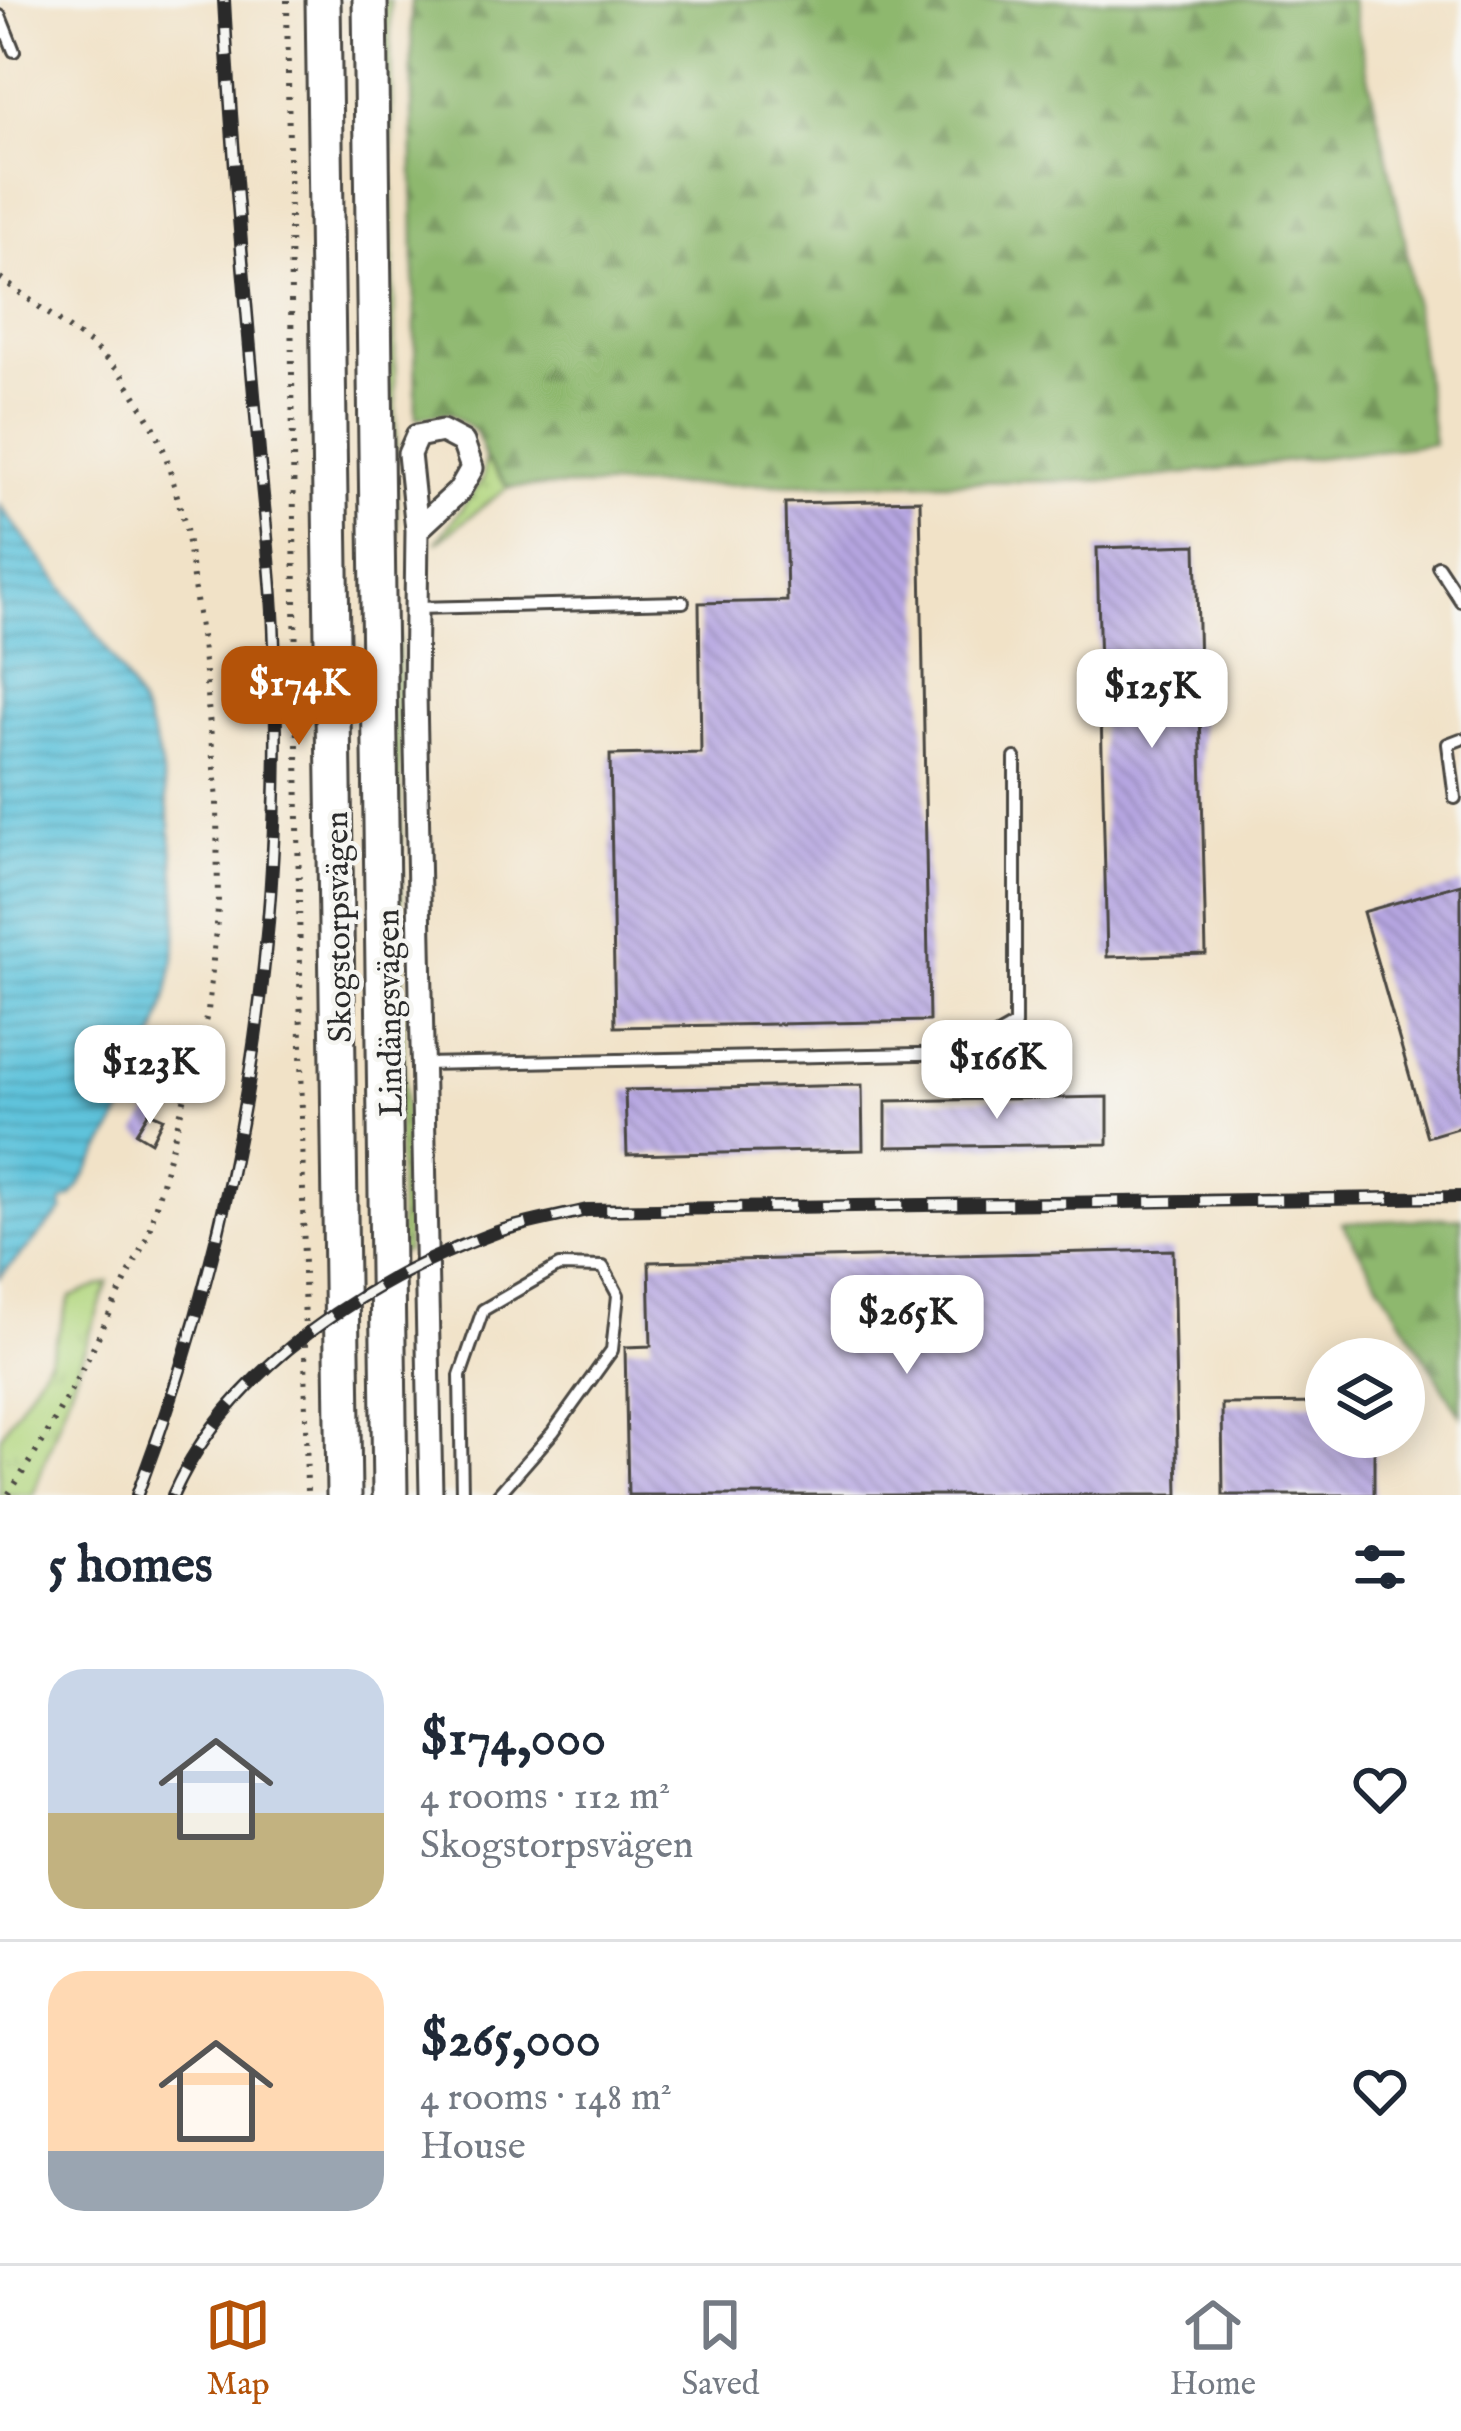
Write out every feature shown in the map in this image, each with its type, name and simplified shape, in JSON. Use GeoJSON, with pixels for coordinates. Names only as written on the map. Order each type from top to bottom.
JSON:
{"type":"FeatureCollection","features":[{"type":"Feature","properties":{"kind":"main road","name":"Skogstorpsvägen"},"geometry":{"type":"LineString","coordinates":[[323,0],[344,1495]]}},
{"type":"Feature","properties":{"kind":"main road","name":"Skogstorpsvägen"},"geometry":{"type":"LineString","coordinates":[[370,0],[390,1495]]}},
{"type":"Feature","properties":{"kind":"street","name":"Lindängsvägen"},"geometry":{"type":"LineString","coordinates":[[417,530],[430,1495]]}},
{"type":"Feature","properties":{"kind":"lane"},"geometry":{"type":"LineString","coordinates":[[0,16],[14,51]]}},
{"type":"Feature","properties":{"kind":"lane"},"geometry":{"type":"LineString","coordinates":[[1438,566],[1461,601]]}},
{"type":"Feature","properties":{"kind":"lane"},"geometry":{"type":"LineString","coordinates":[[416,608],[683,602]]}},
{"type":"Feature","properties":{"kind":"lane"},"geometry":{"type":"LineString","coordinates":[[1455,798],[1448,744],[1461,739]]}},
{"type":"Feature","properties":{"kind":"lane"},"geometry":{"type":"LineString","coordinates":[[422,1064],[966,1052],[1015,1025],[1015,758]]}},
{"type":"Feature","properties":{"kind":"lane"},"geometry":{"type":"LineString","coordinates":[[462,1495],[460,1376],[483,1310],[559,1266],[603,1267],[618,1295],[612,1350],[553,1432],[498,1495]]}},
{"type":"Feature","properties":{"kind":"path"},"geometry":{"type":"LineString","coordinates":[[286,0],[308,1495]]}},
{"type":"Feature","properties":{"kind":"path"},"geometry":{"type":"LineString","coordinates":[[0,278],[90,344],[121,374],[166,456],[186,529],[209,704],[217,800],[218,909],[208,1011],[148,1235],[76,1382],[8,1495]]}},
{"type":"Feature","properties":{"kind":"green space"},"geometry":{"type":"Polygon","coordinates":[[[383,0],[390,0],[407,1251],[400,1253],[383,0]]]}},
{"type":"Feature","properties":{"kind":"green space"},"geometry":{"type":"Polygon","coordinates":[[[411,0],[1351,0],[1404,234],[1434,444],[1128,480],[508,487],[485,458],[477,433],[450,413],[416,418],[411,0]]]}},
{"type":"Feature","properties":{"kind":"green space"},"geometry":{"type":"Polygon","coordinates":[[[485,458],[508,487],[436,543],[483,479],[485,458]]]}},
{"type":"Feature","properties":{"kind":"green space"},"geometry":{"type":"Polygon","coordinates":[[[1461,1217],[1461,1416],[1425,1358],[1425,1338],[1413,1338],[1342,1223],[1461,1217]]]}},
{"type":"Feature","properties":{"kind":"green space"},"geometry":{"type":"Polygon","coordinates":[[[108,1282],[33,1495],[0,1495],[0,1437],[50,1357],[70,1297],[108,1282]]]}},
{"type":"Feature","properties":{"kind":"water"},"geometry":{"type":"Polygon","coordinates":[[[0,505],[90,625],[145,715],[166,793],[177,913],[166,998],[128,1101],[72,1196],[62,1201],[63,1210],[0,1277],[0,505]]]}},
{"type":"Feature","properties":{"kind":"building"},"geometry":{"type":"Polygon","coordinates":[[[920,500],[929,1021],[615,1027],[610,755],[701,753],[699,603],[787,601],[785,503],[920,500]]]}},
{"type":"Feature","properties":{"kind":"building"},"geometry":{"type":"Polygon","coordinates":[[[1196,545],[1206,954],[1107,957],[1097,548],[1196,545]]]}},
{"type":"Feature","properties":{"kind":"building"},"geometry":{"type":"Polygon","coordinates":[[[1461,884],[1461,1127],[1427,1137],[1363,912],[1461,884]]]}},
{"type":"Feature","properties":{"kind":"building"},"geometry":{"type":"Polygon","coordinates":[[[862,1085],[863,1150],[627,1155],[625,1090],[862,1085]]]}},
{"type":"Feature","properties":{"kind":"building"},"geometry":{"type":"Polygon","coordinates":[[[1108,1097],[1108,1144],[886,1147],[886,1101],[1108,1097]]]}},
{"type":"Feature","properties":{"kind":"building"},"geometry":{"type":"Polygon","coordinates":[[[149,1112],[163,1118],[151,1142],[136,1133],[149,1112]]]}},
{"type":"Feature","properties":{"kind":"building"},"geometry":{"type":"Polygon","coordinates":[[[1173,1250],[1178,1495],[628,1495],[625,1347],[651,1346],[649,1262],[1173,1250]]]}},
{"type":"Feature","properties":{"kind":"building"},"geometry":{"type":"Polygon","coordinates":[[[1305,1403],[1305,1458],[1374,1458],[1374,1495],[1223,1495],[1222,1404],[1305,1403]]]}},
{"type":"Feature","properties":{"kind":"railway"},"geometry":{"type":"LineString","coordinates":[[137,1495],[174,1389],[231,1177],[250,1071],[273,856],[273,610],[224,0]]}},
{"type":"Feature","properties":{"kind":"railway"},"geometry":{"type":"LineString","coordinates":[[173,1495],[198,1449],[230,1406],[309,1333],[401,1274],[531,1222],[587,1210],[1461,1197]]}}]}
